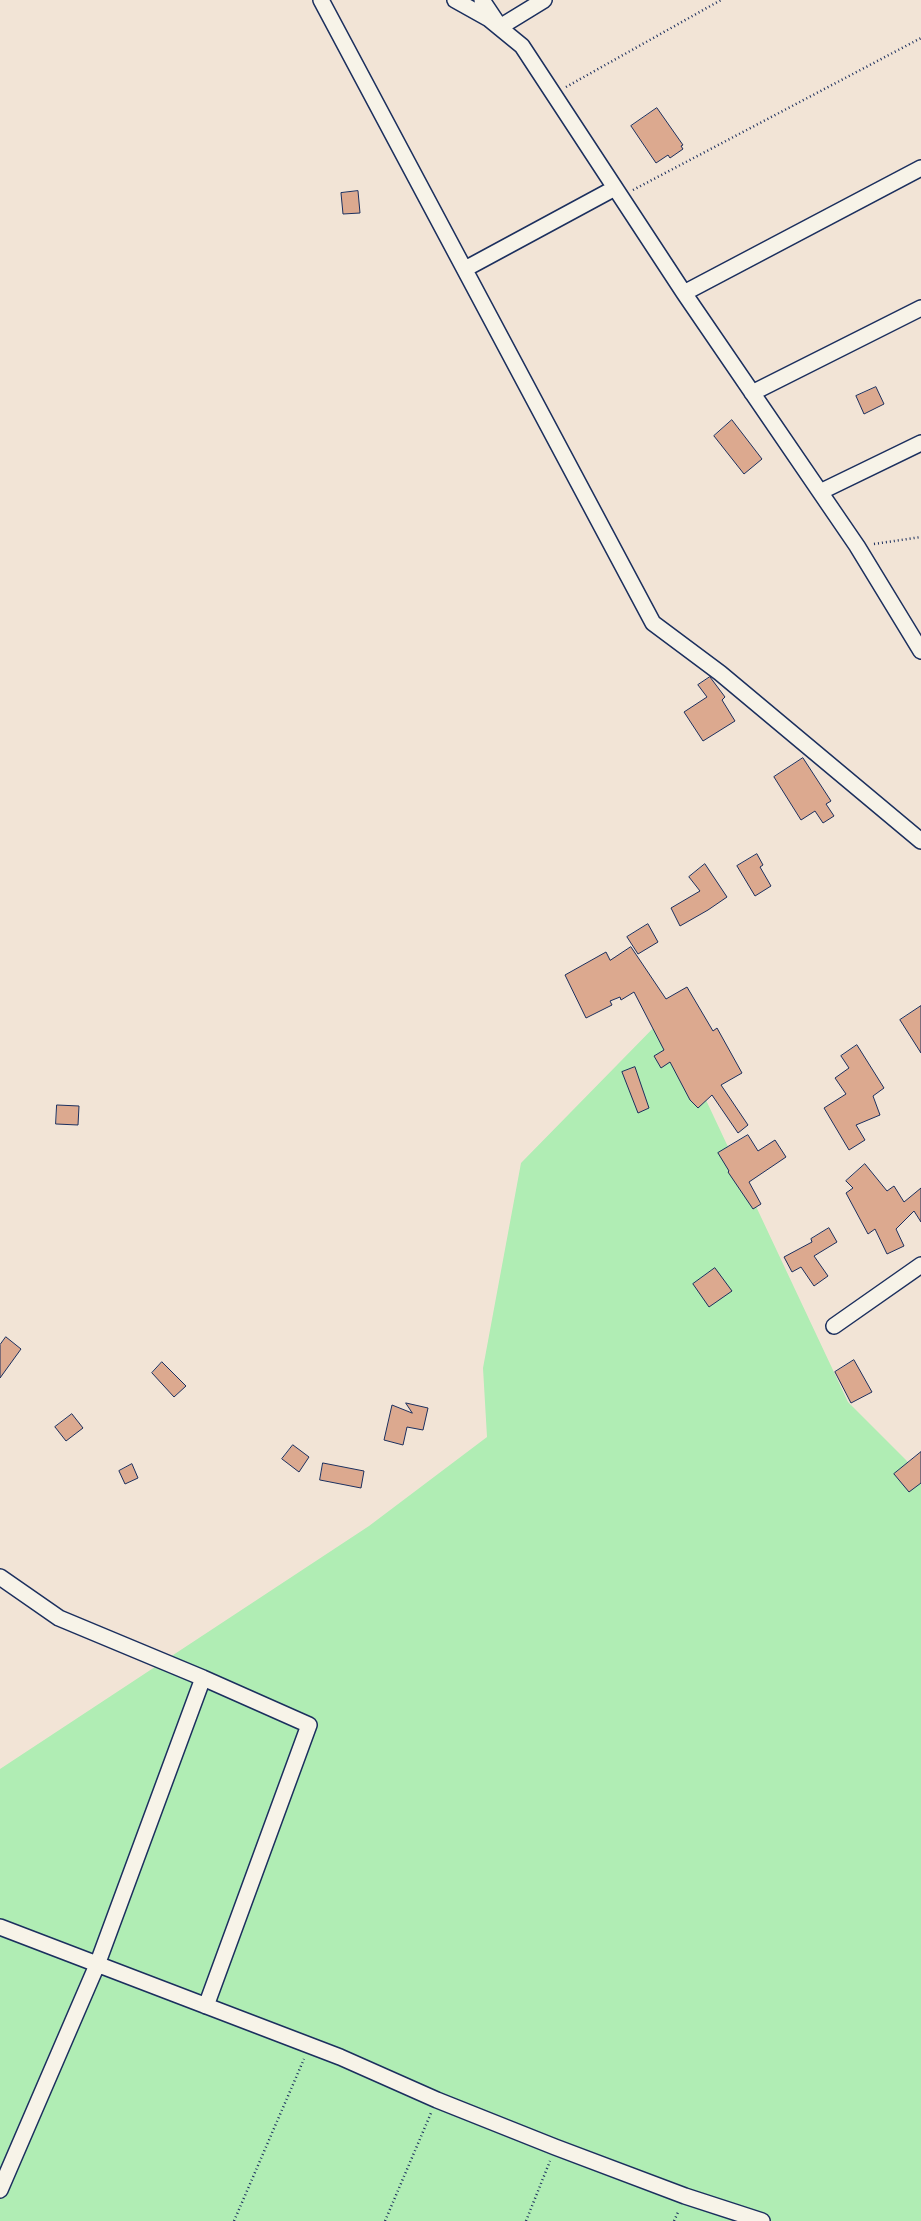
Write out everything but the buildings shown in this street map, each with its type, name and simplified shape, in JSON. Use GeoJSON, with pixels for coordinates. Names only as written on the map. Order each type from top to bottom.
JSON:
{"type":"FeatureCollection","features":[{"type":"Feature","properties":{"kind":"street"},"geometry":{"type":"LineString","coordinates":[[321,0],[653,623],[720,673],[921,841]]}},
{"type":"Feature","properties":{"kind":"street"},"geometry":{"type":"LineString","coordinates":[[455,0],[490,19],[522,46],[684,293],[857,546],[921,651]]}},
{"type":"Feature","properties":{"kind":"street"},"geometry":{"type":"LineString","coordinates":[[482,0],[500,27]]}},
{"type":"Feature","properties":{"kind":"street"},"geometry":{"type":"LineString","coordinates":[[500,27],[544,0]]}},
{"type":"Feature","properties":{"kind":"street"},"geometry":{"type":"LineString","coordinates":[[684,293],[921,168]]}},
{"type":"Feature","properties":{"kind":"street"},"geometry":{"type":"LineString","coordinates":[[465,269],[618,192]]}},
{"type":"Feature","properties":{"kind":"street"},"geometry":{"type":"LineString","coordinates":[[752,393],[921,308]]}},
{"type":"Feature","properties":{"kind":"street"},"geometry":{"type":"LineString","coordinates":[[820,492],[921,443]]}},
{"type":"Feature","properties":{"kind":"street"},"geometry":{"type":"LineString","coordinates":[[834,1326],[921,1265]]}},
{"type":"Feature","properties":{"kind":"street"},"geometry":{"type":"LineString","coordinates":[[0,1577],[59,1618],[203,1678],[309,1725],[206,2006]]}},
{"type":"Feature","properties":{"kind":"street"},"geometry":{"type":"LineString","coordinates":[[0,2190],[97,1965],[203,1678]]}},
{"type":"Feature","properties":{"kind":"street"},"geometry":{"type":"LineString","coordinates":[[0,1927],[310,2046],[437,2100],[555,2147],[685,2196],[762,2221]]}},
{"type":"Feature","properties":{"kind":"path"},"geometry":{"type":"LineString","coordinates":[[554,94],[721,0]]}},
{"type":"Feature","properties":{"kind":"path"},"geometry":{"type":"LineString","coordinates":[[618,192],[921,38]]}},
{"type":"Feature","properties":{"kind":"path"},"geometry":{"type":"LineString","coordinates":[[857,546],[921,538]]}},
{"type":"Feature","properties":{"kind":"path"},"geometry":{"type":"LineString","coordinates":[[234,2221],[310,2046]]}},
{"type":"Feature","properties":{"kind":"path"},"geometry":{"type":"LineString","coordinates":[[385,2221],[437,2100]]}},
{"type":"Feature","properties":{"kind":"path"},"geometry":{"type":"LineString","coordinates":[[526,2221],[555,2147]]}},
{"type":"Feature","properties":{"kind":"green space"},"geometry":{"type":"Polygon","coordinates":[[[666,1015],[848,1402],[921,1475],[921,2221],[0,2221],[0,1769],[369,1526],[487,1437],[483,1368],[521,1163],[666,1015]]]}}]}
